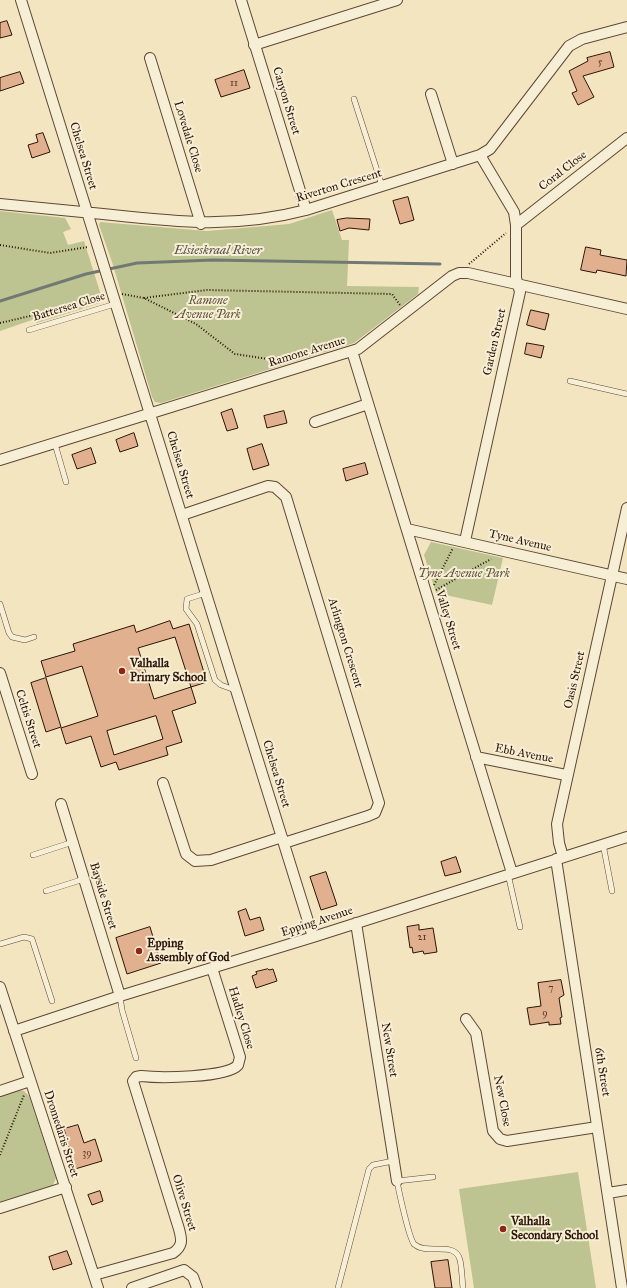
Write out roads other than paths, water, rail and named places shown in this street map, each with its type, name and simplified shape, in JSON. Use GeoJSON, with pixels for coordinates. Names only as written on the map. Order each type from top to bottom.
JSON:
{"type":"FeatureCollection","features":[{"type":"Feature","properties":{"kind":"street","name":"Chelsea Street"},"geometry":{"type":"LineString","coordinates":[[21,0],[86,212],[93,248],[112,298],[150,414],[314,937]]}},
{"type":"Feature","properties":{"kind":"street","name":"Canyon Street"},"geometry":{"type":"LineString","coordinates":[[241,0],[306,210]]}},
{"type":"Feature","properties":{"kind":"street"},"geometry":{"type":"LineString","coordinates":[[254,45],[397,0]]}},
{"type":"Feature","properties":{"kind":"street","name":"Riverton Crescent"},"geometry":{"type":"LineString","coordinates":[[0,204],[200,224],[277,218],[306,210],[480,155],[490,149],[569,46],[582,39],[627,26]]}},
{"type":"Feature","properties":{"kind":"street","name":"Lovedale Close"},"geometry":{"type":"LineString","coordinates":[[150,58],[200,224]]}},
{"type":"Feature","properties":{"kind":"street"},"geometry":{"type":"LineString","coordinates":[[431,94],[453,164]]}},
{"type":"Feature","properties":{"kind":"street","name":"Coral Close"},"geometry":{"type":"LineString","coordinates":[[516,225],[627,138]]}},
{"type":"Feature","properties":{"kind":"street","name":"Garden Street"},"geometry":{"type":"LineString","coordinates":[[460,543],[520,292],[516,278],[516,225],[510,204],[480,155]]}},
{"type":"Feature","properties":{"kind":"street","name":"Ramone Avenue"},"geometry":{"type":"LineString","coordinates":[[0,460],[358,349],[459,272],[518,284]]}},
{"type":"Feature","properties":{"kind":"street"},"geometry":{"type":"LineString","coordinates":[[518,284],[627,308]]}},
{"type":"Feature","properties":{"kind":"street","name":"Valley Street"},"geometry":{"type":"LineString","coordinates":[[352,351],[476,757],[510,874]]}},
{"type":"Feature","properties":{"kind":"street"},"geometry":{"type":"LineString","coordinates":[[315,422],[368,404]]}},
{"type":"Feature","properties":{"kind":"street","name":"Arlington Crescent"},"geometry":{"type":"LineString","coordinates":[[182,515],[268,486],[275,487],[286,497],[380,803],[375,813],[368,816],[283,840]]}},
{"type":"Feature","properties":{"kind":"street","name":"Oasis Street"},"geometry":{"type":"LineString","coordinates":[[560,858],[557,824],[566,775],[627,508]]}},
{"type":"Feature","properties":{"kind":"street","name":"Tyne Avenue"},"geometry":{"type":"LineString","coordinates":[[407,529],[460,543],[627,579]]}},
{"type":"Feature","properties":{"kind":"street","name":"Celtis Street"},"geometry":{"type":"LineString","coordinates":[[0,672],[32,774]]}},
{"type":"Feature","properties":{"kind":"street","name":"Ebb Avenue"},"geometry":{"type":"LineString","coordinates":[[476,757],[566,775]]}},
{"type":"Feature","properties":{"kind":"street"},"geometry":{"type":"LineString","coordinates":[[163,783],[186,854],[195,861],[211,860],[283,840]]}},
{"type":"Feature","properties":{"kind":"street","name":"Bayside Street"},"geometry":{"type":"LineString","coordinates":[[61,804],[120,996]]}},
{"type":"Feature","properties":{"kind":"street","name":"Epping Avenue"},"geometry":{"type":"LineString","coordinates":[[14,1031],[120,996],[356,924],[627,837]]}},
{"type":"Feature","properties":{"kind":"street","name":"6th Street"},"geometry":{"type":"LineString","coordinates":[[560,858],[622,1288]]}},
{"type":"Feature","properties":{"kind":"street","name":"New Street"},"geometry":{"type":"LineString","coordinates":[[356,924],[397,1181]]}},
{"type":"Feature","properties":{"kind":"street","name":"Hadley Close"},"geometry":{"type":"LineString","coordinates":[[134,1079],[140,1076],[178,1078],[230,1070],[238,1065],[240,1057],[212,968]]}},
{"type":"Feature","properties":{"kind":"street","name":"Dromedaris Street"},"geometry":{"type":"LineString","coordinates":[[0,987],[98,1288]]}},
{"type":"Feature","properties":{"kind":"street","name":"New Close"},"geometry":{"type":"LineString","coordinates":[[466,1020],[476,1033],[493,1128],[495,1134],[500,1139],[507,1141],[598,1127]]}},
{"type":"Feature","properties":{"kind":"street","name":"Olive Street"},"geometry":{"type":"LineString","coordinates":[[94,1274],[173,1253],[179,1249],[181,1244],[179,1229],[133,1082],[134,1079]]}},
{"type":"Feature","properties":{"kind":"street"},"geometry":{"type":"LineString","coordinates":[[0,1091],[30,1081]]}},
{"type":"Feature","properties":{"kind":"street"},"geometry":{"type":"LineString","coordinates":[[0,1208],[66,1187]]}},
{"type":"Feature","properties":{"kind":"street"},"geometry":{"type":"LineString","coordinates":[[608,1193],[627,1190]]}},
{"type":"Feature","properties":{"kind":"street"},"geometry":{"type":"LineString","coordinates":[[132,1288],[184,1270],[193,1277],[197,1288]]}},
{"type":"Feature","properties":{"kind":"lane"},"geometry":{"type":"LineString","coordinates":[[354,99],[382,186]]}},
{"type":"Feature","properties":{"kind":"lane","name":"Battersea Close"},"geometry":{"type":"LineString","coordinates":[[29,330],[112,298]]}},
{"type":"Feature","properties":{"kind":"lane"},"geometry":{"type":"LineString","coordinates":[[570,381],[627,394]]}},
{"type":"Feature","properties":{"kind":"lane"},"geometry":{"type":"LineString","coordinates":[[54,444],[66,482]]}},
{"type":"Feature","properties":{"kind":"lane"},"geometry":{"type":"LineString","coordinates":[[206,593],[187,599],[186,609],[197,624],[215,680],[221,685],[236,690]]}},
{"type":"Feature","properties":{"kind":"lane"},"geometry":{"type":"LineString","coordinates":[[0,604],[9,633],[12,637],[25,640],[34,637]]}},
{"type":"Feature","properties":{"kind":"lane"},"geometry":{"type":"LineString","coordinates":[[33,855],[73,842]]}},
{"type":"Feature","properties":{"kind":"lane"},"geometry":{"type":"LineString","coordinates":[[603,844],[612,891]]}},
{"type":"Feature","properties":{"kind":"lane"},"geometry":{"type":"LineString","coordinates":[[510,874],[520,927]]}},
{"type":"Feature","properties":{"kind":"lane"},"geometry":{"type":"LineString","coordinates":[[46,891],[84,879]]}},
{"type":"Feature","properties":{"kind":"lane"},"geometry":{"type":"LineString","coordinates":[[0,944],[24,937],[32,939],[52,1001]]}},
{"type":"Feature","properties":{"kind":"lane"},"geometry":{"type":"LineString","coordinates":[[120,996],[122,1010],[136,1058]]}},
{"type":"Feature","properties":{"kind":"lane"},"geometry":{"type":"LineString","coordinates":[[338,1288],[369,1169],[373,1165],[394,1161]]}},
{"type":"Feature","properties":{"kind":"lane"},"geometry":{"type":"LineString","coordinates":[[433,1177],[397,1181],[412,1241],[417,1246],[426,1250],[447,1249],[454,1251],[460,1259],[463,1288]]}},
{"type":"Feature","properties":{"kind":"waterway","name":"Elsieskraal River"},"geometry":{"type":"LineString","coordinates":[[0,301],[86,274],[137,263],[213,260],[440,264]]}},
{"type":"Feature","properties":{"kind":"place","name":"Valhalla Primary School"},"geometry":{"type":"Point","coordinates":[122,671]}},
{"type":"Feature","properties":{"kind":"place","name":"Epping Assembly of God"},"geometry":{"type":"Point","coordinates":[139,951]}},
{"type":"Feature","properties":{"kind":"place","name":"Valhalla Secondary School"},"geometry":{"type":"Point","coordinates":[503,1229]}},
{"type":"Feature","properties":{"kind":"park label","name":"Ramone Avenue Park"},"geometry":{"type":"Point","coordinates":[208,308]}},
{"type":"Feature","properties":{"kind":"park label","name":"Tyne Avenue Park"},"geometry":{"type":"Point","coordinates":[464,574]}}]}
